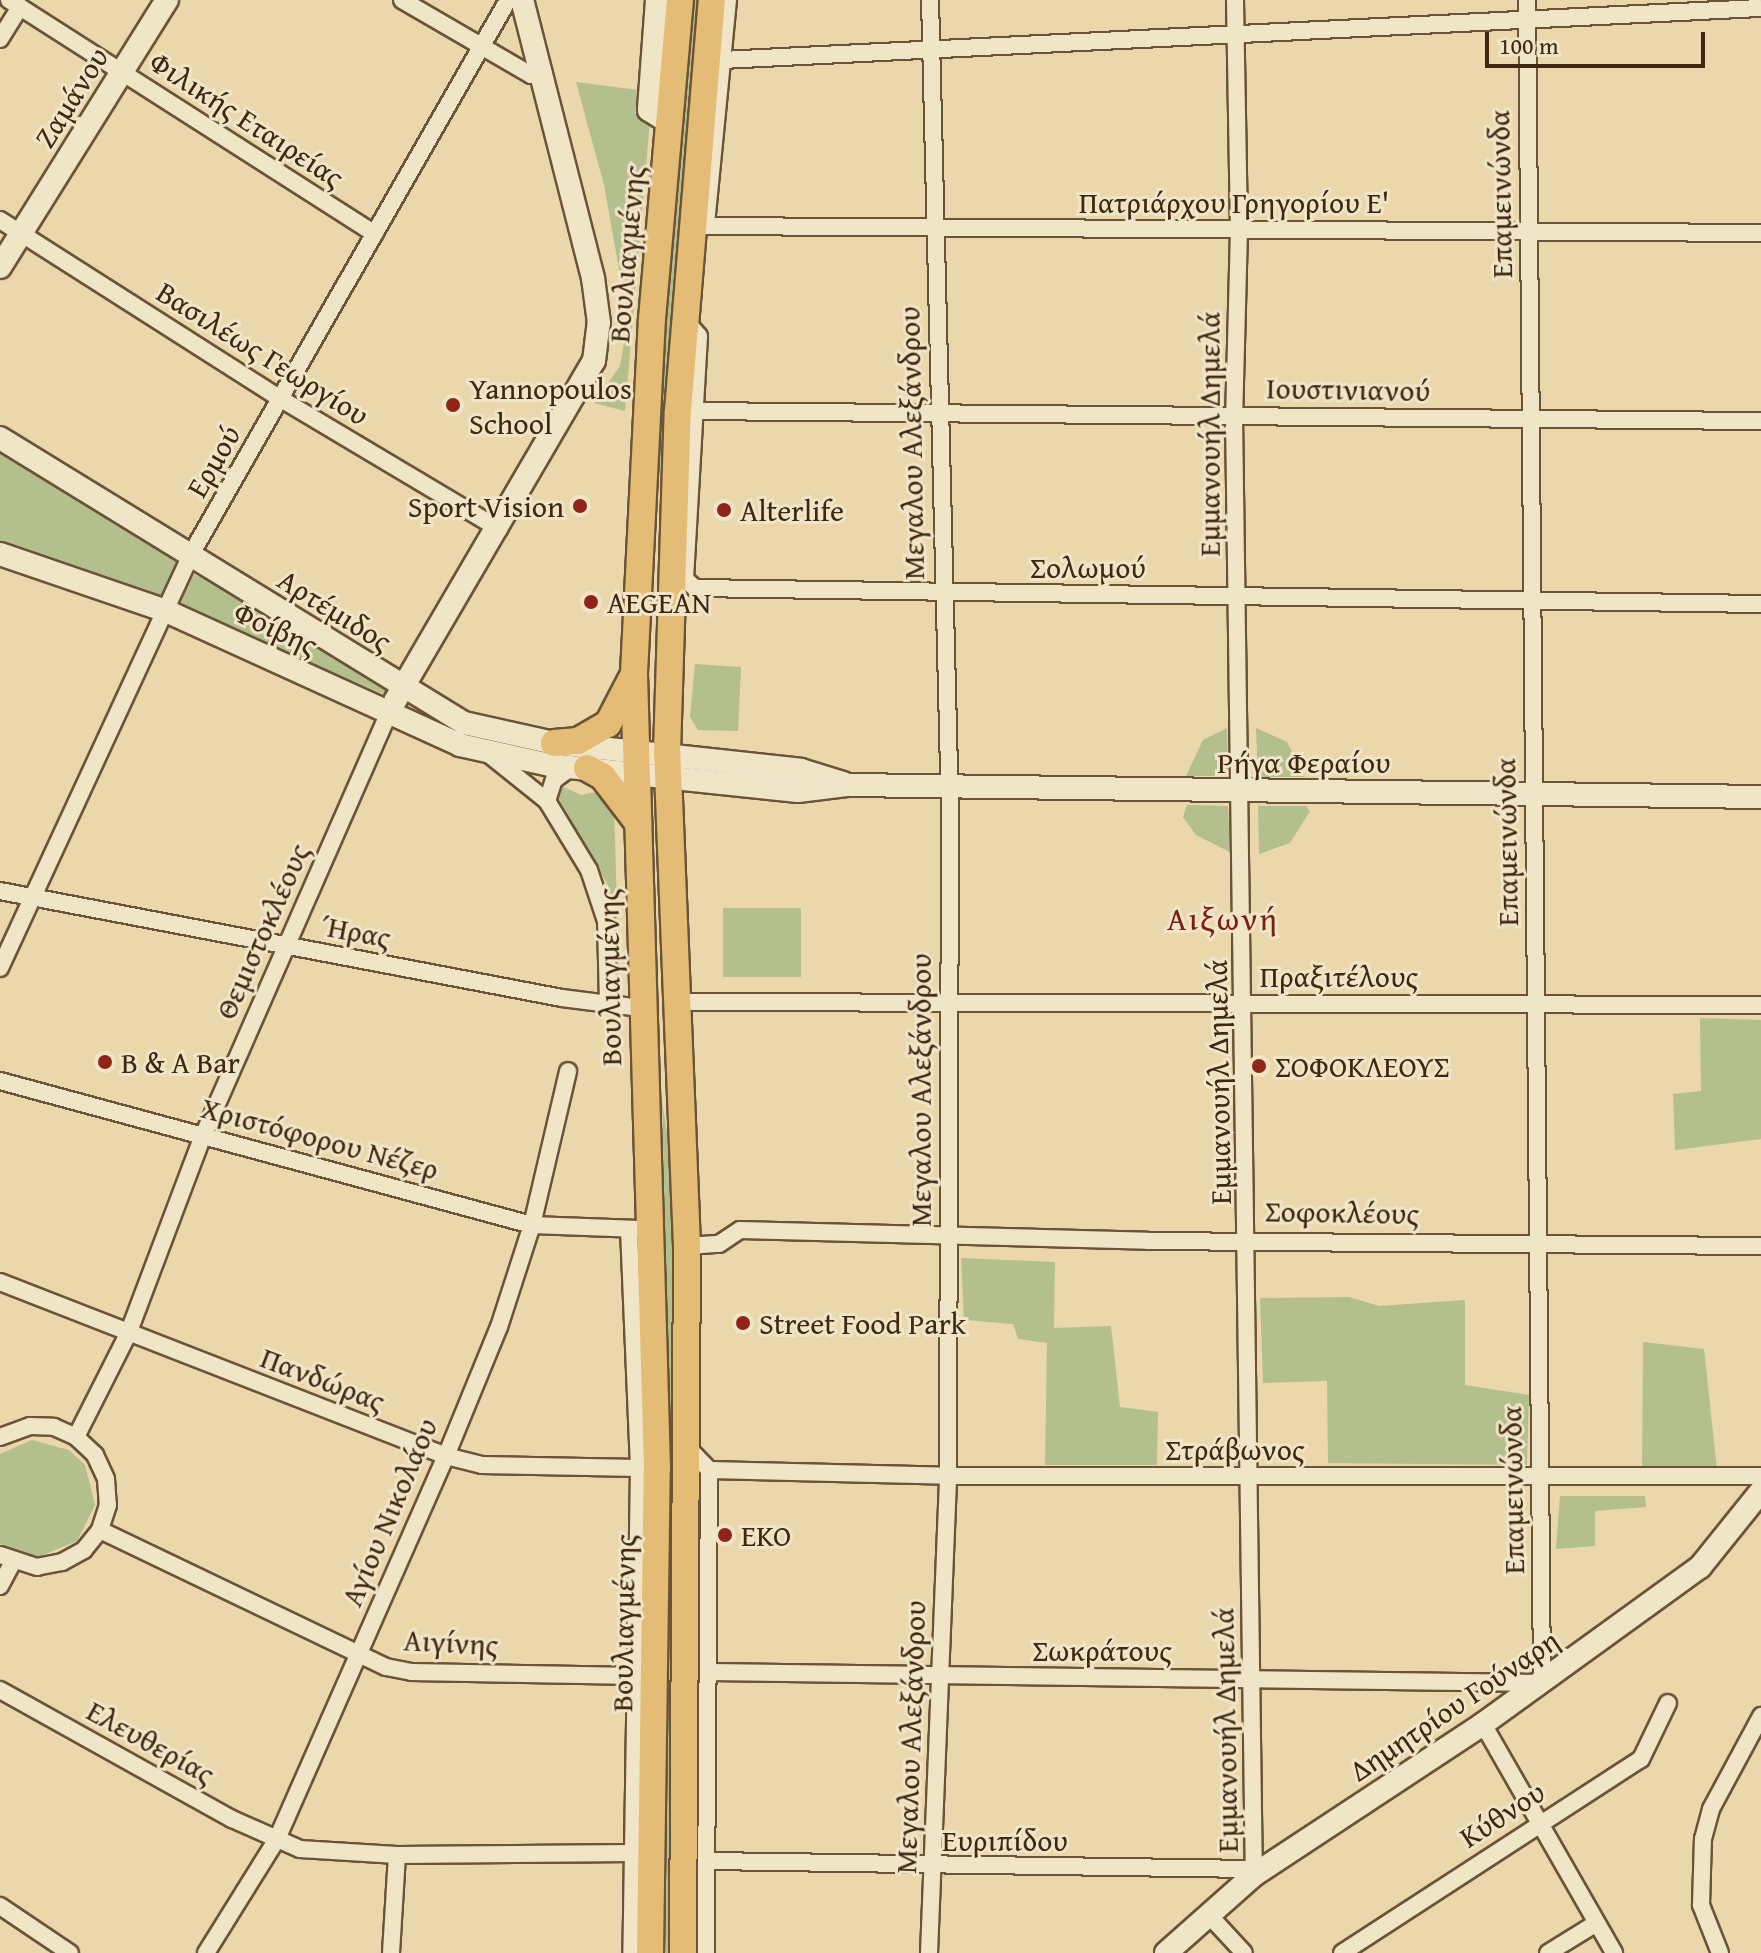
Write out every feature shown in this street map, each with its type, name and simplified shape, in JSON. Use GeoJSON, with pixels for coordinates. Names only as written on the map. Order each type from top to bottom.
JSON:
{"type":"FeatureCollection","features":[{"type":"Feature","properties":{"kind":"main road","name":"Βουλιαγμένης"},"geometry":{"type":"LineString","coordinates":[[650,1953],[657,1468],[640,1229],[634,673],[651,334],[680,0]]}},
{"type":"Feature","properties":{"kind":"main road"},"geometry":{"type":"LineString","coordinates":[[683,1953],[690,1450],[687,1246],[667,764],[670,573],[685,320],[717,31],[712,0]]}},
{"type":"Feature","properties":{"kind":"main road"},"geometry":{"type":"LineString","coordinates":[[670,573],[687,535]]}},
{"type":"Feature","properties":{"kind":"main road"},"geometry":{"type":"LineString","coordinates":[[554,743],[578,741],[608,724],[634,673]]}},
{"type":"Feature","properties":{"kind":"main road"},"geometry":{"type":"LineString","coordinates":[[580,767],[603,777],[638,823]]}},
{"type":"Feature","properties":{"kind":"main road"},"geometry":{"type":"LineString","coordinates":[[688,1601],[708,1575]]}},
{"type":"Feature","properties":{"kind":"street","name":"Ζαμάνου"},"geometry":{"type":"LineString","coordinates":[[0,267],[167,0]]}},
{"type":"Feature","properties":{"kind":"street"},"geometry":{"type":"LineString","coordinates":[[402,0],[479,48],[531,75],[544,73]]}},
{"type":"Feature","properties":{"kind":"street","name":"Ερμού"},"geometry":{"type":"LineString","coordinates":[[0,968],[190,556],[508,0]]}},
{"type":"Feature","properties":{"kind":"street"},"geometry":{"type":"LineString","coordinates":[[389,712],[499,529],[594,361],[599,323],[544,73],[522,0]]}},
{"type":"Feature","properties":{"kind":"street"},"geometry":{"type":"LineString","coordinates":[[657,0],[649,110],[670,123]]}},
{"type":"Feature","properties":{"kind":"street"},"geometry":{"type":"LineString","coordinates":[[728,0],[717,31],[722,60],[1761,8]]}},
{"type":"Feature","properties":{"kind":"street","name":"Μεγαλου Αλεξάνδρου"},"geometry":{"type":"LineString","coordinates":[[929,1953],[948,1476],[949,790],[930,0]]}},
{"type":"Feature","properties":{"kind":"street","name":"Εμμανουήλ Δημελά"},"geometry":{"type":"LineString","coordinates":[[1235,0],[1239,230],[1234,415],[1243,792],[1254,1872]]}},
{"type":"Feature","properties":{"kind":"street","name":"Επαμεινώνδα"},"geometry":{"type":"LineString","coordinates":[[1527,0],[1542,1683]]}},
{"type":"Feature","properties":{"kind":"street","name":"Φιλικής Εταιρείας"},"geometry":{"type":"LineString","coordinates":[[14,4],[375,234]]}},
{"type":"Feature","properties":{"kind":"street"},"geometry":{"type":"LineString","coordinates":[[0,39],[14,4]]}},
{"type":"Feature","properties":{"kind":"street","name":"Πατριάρχου Γρηγορίου E'"},"geometry":{"type":"LineString","coordinates":[[722,60],[706,226],[1761,233]]}},
{"type":"Feature","properties":{"kind":"street","name":"Βασιλέως Γεωργίου"},"geometry":{"type":"LineString","coordinates":[[0,220],[281,399],[499,529]]}},
{"type":"Feature","properties":{"kind":"street","name":"Σολωμού"},"geometry":{"type":"LineString","coordinates":[[685,320],[699,336],[685,579],[695,588],[942,596],[1532,597],[1761,604]]}},
{"type":"Feature","properties":{"kind":"street","name":"Ιουστινιανού"},"geometry":{"type":"LineString","coordinates":[[694,411],[1761,421]]}},
{"type":"Feature","properties":{"kind":"street","name":"Αρτέμιδος"},"geometry":{"type":"LineString","coordinates":[[0,438],[464,723],[636,760]]}},
{"type":"Feature","properties":{"kind":"street","name":"Φοίβης"},"geometry":{"type":"LineString","coordinates":[[0,554],[164,610],[489,755],[580,767],[636,760],[667,764]]}},
{"type":"Feature","properties":{"kind":"street","name":"Θεμιστοκλέους"},"geometry":{"type":"LineString","coordinates":[[76,1437],[128,1334],[203,1136],[389,712]]}},
{"type":"Feature","properties":{"kind":"street"},"geometry":{"type":"LineString","coordinates":[[489,755],[547,801],[577,846],[602,901],[608,1004]]}},
{"type":"Feature","properties":{"kind":"street","name":"Ρήγα Φεραίου"},"geometry":{"type":"LineString","coordinates":[[667,764],[798,791],[847,785],[949,790],[1761,797]]}},
{"type":"Feature","properties":{"kind":"street"},"geometry":{"type":"LineString","coordinates":[[547,801],[554,780],[580,767]]}},
{"type":"Feature","properties":{"kind":"street","name":"Ήρας"},"geometry":{"type":"LineString","coordinates":[[0,891],[286,946],[640,1008]]}},
{"type":"Feature","properties":{"kind":"street","name":"Πραξιτέλους"},"geometry":{"type":"LineString","coordinates":[[677,1002],[1761,1005]]}},
{"type":"Feature","properties":{"kind":"street","name":"Αγίου Νικολάου"},"geometry":{"type":"LineString","coordinates":[[206,1953],[277,1839],[360,1656],[499,1327],[532,1225],[568,1071]]}},
{"type":"Feature","properties":{"kind":"street","name":"Χριστόφορου Νέζερ"},"geometry":{"type":"LineString","coordinates":[[0,1081],[532,1225],[640,1229]]}},
{"type":"Feature","properties":{"kind":"street"},"geometry":{"type":"LineString","coordinates":[[631,1953],[637,1676],[640,1229]]}},
{"type":"Feature","properties":{"kind":"street","name":"Σοφοκλέους"},"geometry":{"type":"LineString","coordinates":[[687,1246],[719,1244],[740,1230],[947,1236],[1761,1246]]}},
{"type":"Feature","properties":{"kind":"street","name":"Πανδώρας"},"geometry":{"type":"LineString","coordinates":[[0,1282],[446,1456],[482,1465],[639,1468]]}},
{"type":"Feature","properties":{"kind":"street"},"geometry":{"type":"LineString","coordinates":[[0,1437],[30,1426],[54,1427],[76,1437],[95,1455],[106,1479],[108,1505],[100,1530],[84,1550],[62,1562],[37,1567],[6,1558],[0,1586]]}},
{"type":"Feature","properties":{"kind":"street"},"geometry":{"type":"LineString","coordinates":[[690,1450],[709,1470],[706,1953]]}},
{"type":"Feature","properties":{"kind":"street","name":"Στράβωνος"},"geometry":{"type":"LineString","coordinates":[[709,1470],[948,1476],[1250,1478],[1761,1476]]}},
{"type":"Feature","properties":{"kind":"street","name":"Δημητρίου Γούναρη"},"geometry":{"type":"LineString","coordinates":[[1166,1953],[1254,1872],[1483,1724],[1700,1567],[1761,1491]]}},
{"type":"Feature","properties":{"kind":"street","name":"Αιγίνης"},"geometry":{"type":"LineString","coordinates":[[100,1530],[360,1656],[411,1672],[637,1676]]}},
{"type":"Feature","properties":{"kind":"street","name":"Σωκράτους"},"geometry":{"type":"LineString","coordinates":[[710,1672],[1542,1683]]}},
{"type":"Feature","properties":{"kind":"street","name":"Ελευθερίας"},"geometry":{"type":"LineString","coordinates":[[0,1690],[277,1839]]}},
{"type":"Feature","properties":{"kind":"street","name":"Κύθνου"},"geometry":{"type":"LineString","coordinates":[[1342,1953],[1537,1823],[1641,1759],[1668,1703]]}},
{"type":"Feature","properties":{"kind":"street"},"geometry":{"type":"LineString","coordinates":[[1720,1953],[1701,1905],[1703,1839],[1711,1809],[1761,1716]]}},
{"type":"Feature","properties":{"kind":"street"},"geometry":{"type":"LineString","coordinates":[[1483,1724],[1614,1953]]}},
{"type":"Feature","properties":{"kind":"street"},"geometry":{"type":"LineString","coordinates":[[277,1839],[329,1854],[633,1853]]}},
{"type":"Feature","properties":{"kind":"street"},"geometry":{"type":"LineString","coordinates":[[391,1953],[397,1855]]}},
{"type":"Feature","properties":{"kind":"street","name":"Ευριπίδου"},"geometry":{"type":"LineString","coordinates":[[707,1861],[932,1868],[1254,1872]]}},
{"type":"Feature","properties":{"kind":"street"},"geometry":{"type":"LineString","coordinates":[[0,1906],[70,1953]]}},
{"type":"Feature","properties":{"kind":"street"},"geometry":{"type":"LineString","coordinates":[[1207,1913],[1244,1953]]}},
{"type":"Feature","properties":{"kind":"street"},"geometry":{"type":"LineString","coordinates":[[1548,1953],[1595,1924]]}},
{"type":"Feature","properties":{"kind":"green space"},"geometry":{"type":"Polygon","coordinates":[[[692,0],[699,0],[660,473],[660,341],[692,0]]]}},
{"type":"Feature","properties":{"kind":"green space"},"geometry":{"type":"Polygon","coordinates":[[[576,82],[638,90],[635,114],[650,120],[625,411],[594,403],[620,366],[628,319],[604,185],[576,82]]]}},
{"type":"Feature","properties":{"kind":"green space"},"geometry":{"type":"Polygon","coordinates":[[[0,444],[180,556],[159,599],[0,543],[0,444]]]}},
{"type":"Feature","properties":{"kind":"green space"},"geometry":{"type":"Polygon","coordinates":[[[194,575],[210,579],[386,689],[386,695],[184,609],[179,605],[194,575]]]}},
{"type":"Feature","properties":{"kind":"green space"},"geometry":{"type":"Polygon","coordinates":[[[695,664],[741,667],[738,731],[698,730],[690,717],[695,664]]]}},
{"type":"Feature","properties":{"kind":"green space"},"geometry":{"type":"Polygon","coordinates":[[[1227,728],[1228,776],[1186,776],[1203,740],[1227,728]]]}},
{"type":"Feature","properties":{"kind":"green space"},"geometry":{"type":"Polygon","coordinates":[[[1256,728],[1287,742],[1305,777],[1258,777],[1256,728]]]}},
{"type":"Feature","properties":{"kind":"green space"},"geometry":{"type":"Polygon","coordinates":[[[559,785],[581,795],[601,791],[614,811],[620,999],[615,993],[610,889],[558,797],[559,785]]]}},
{"type":"Feature","properties":{"kind":"green space"},"geometry":{"type":"Polygon","coordinates":[[[1187,805],[1228,806],[1230,852],[1196,835],[1183,817],[1187,805]]]}},
{"type":"Feature","properties":{"kind":"green space"},"geometry":{"type":"Polygon","coordinates":[[[1258,806],[1306,806],[1310,811],[1290,843],[1259,854],[1258,806]]]}},
{"type":"Feature","properties":{"kind":"green space"},"geometry":{"type":"Polygon","coordinates":[[[723,908],[801,908],[801,977],[723,977],[723,908]]]}},
{"type":"Feature","properties":{"kind":"green space"},"geometry":{"type":"Polygon","coordinates":[[[1700,1018],[1761,1020],[1761,1139],[1675,1150],[1673,1094],[1701,1091],[1700,1018]]]}},
{"type":"Feature","properties":{"kind":"green space"},"geometry":{"type":"Polygon","coordinates":[[[662,1101],[671,1158],[676,1306],[671,1953],[664,1953],[670,1436],[662,1101]]]}},
{"type":"Feature","properties":{"kind":"green space"},"geometry":{"type":"Polygon","coordinates":[[[961,1258],[1055,1262],[1054,1328],[1111,1326],[1120,1407],[1158,1412],[1157,1465],[1045,1465],[1047,1343],[1018,1339],[1013,1324],[964,1320],[961,1258]]]}},
{"type":"Feature","properties":{"kind":"green space"},"geometry":{"type":"Polygon","coordinates":[[[1349,1297],[1379,1306],[1465,1300],[1465,1385],[1529,1395],[1527,1465],[1328,1463],[1327,1381],[1263,1383],[1260,1298],[1349,1297]]]}},
{"type":"Feature","properties":{"kind":"green space"},"geometry":{"type":"Polygon","coordinates":[[[1643,1342],[1704,1349],[1717,1470],[1642,1470],[1643,1342]]]}},
{"type":"Feature","properties":{"kind":"green space"},"geometry":{"type":"Polygon","coordinates":[[[32,1440],[69,1450],[85,1465],[95,1505],[77,1541],[38,1557],[0,1544],[0,1454],[32,1440]]]}},
{"type":"Feature","properties":{"kind":"green space"},"geometry":{"type":"Polygon","coordinates":[[[1560,1496],[1645,1496],[1646,1507],[1595,1511],[1595,1546],[1556,1549],[1560,1496]]]}},
{"type":"Feature","properties":{"kind":"place","name":"Yannopoulos School"},"geometry":{"type":"Point","coordinates":[453,405]}},
{"type":"Feature","properties":{"kind":"place","name":"Sport Vision"},"geometry":{"type":"Point","coordinates":[580,506]}},
{"type":"Feature","properties":{"kind":"place","name":"Alterlife"},"geometry":{"type":"Point","coordinates":[724,510]}},
{"type":"Feature","properties":{"kind":"place","name":"AEGEAN"},"geometry":{"type":"Point","coordinates":[591,602]}},
{"type":"Feature","properties":{"kind":"place","name":"B & A Bar"},"geometry":{"type":"Point","coordinates":[105,1062]}},
{"type":"Feature","properties":{"kind":"place","name":"ΣΟΦΟΚΛΕΟΥΣ"},"geometry":{"type":"Point","coordinates":[1259,1066]}},
{"type":"Feature","properties":{"kind":"place","name":"Street Food Park"},"geometry":{"type":"Point","coordinates":[743,1323]}},
{"type":"Feature","properties":{"kind":"place","name":"EKO"},"geometry":{"type":"Point","coordinates":[725,1535]}},
{"type":"Feature","properties":{"kind":"district","name":"Αιξωνή"},"geometry":{"type":"Point","coordinates":[1223,919]}}]}
